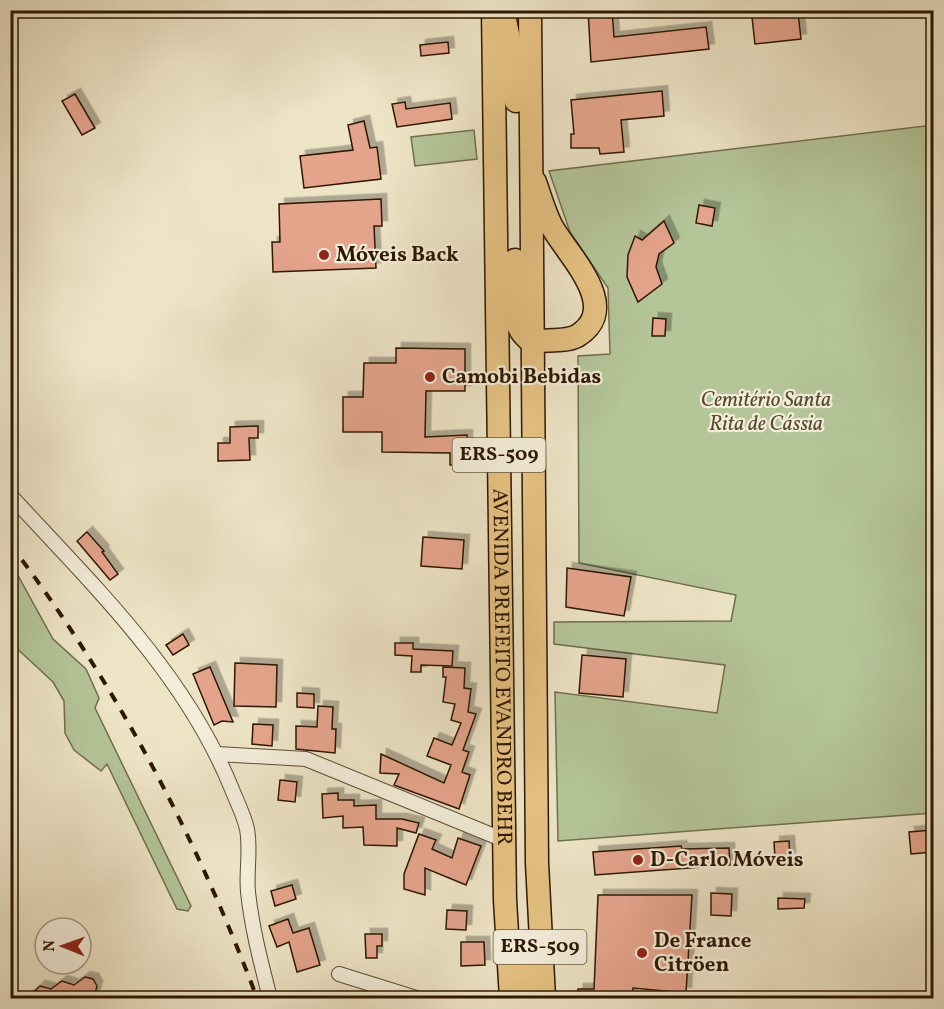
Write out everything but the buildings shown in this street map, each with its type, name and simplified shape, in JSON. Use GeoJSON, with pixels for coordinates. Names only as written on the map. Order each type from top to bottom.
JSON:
{"type":"FeatureCollection","features":[{"type":"Feature","properties":{"kind":"highway","name":"AVENIDA PREFEITO EVANDRO BEHR"},"geometry":{"type":"LineString","coordinates":[[493,10],[504,840],[511,999]]}},
{"type":"Feature","properties":{"kind":"highway"},"geometry":{"type":"LineString","coordinates":[[503,10],[516,83],[515,322],[531,341],[575,337],[589,324],[593,313],[592,289],[585,274],[550,224],[529,170]]}},
{"type":"Feature","properties":{"kind":"highway","name":"AVENIDA PREFEITO EVANDRO BEHR"},"geometry":{"type":"LineString","coordinates":[[530,10],[529,170],[537,871],[544,999]]}},
{"type":"Feature","properties":{"kind":"highway"},"geometry":{"type":"LineString","coordinates":[[508,942],[518,944],[522,953],[527,999]]}},
{"type":"Feature","properties":{"kind":"street"},"geometry":{"type":"LineString","coordinates":[[10,495],[79,568],[168,674],[217,754],[247,827],[251,909],[255,940],[270,999]]}},
{"type":"Feature","properties":{"kind":"street"},"geometry":{"type":"LineString","coordinates":[[217,754],[306,759],[504,840]]}},
{"type":"Feature","properties":{"kind":"street"},"geometry":{"type":"LineString","coordinates":[[339,974],[416,999]]}},
{"type":"Feature","properties":{"kind":"green space","name":"Cemitério Santa Rita de Cássia"},"geometry":{"type":"Polygon","coordinates":[[[933,125],[933,813],[558,841],[555,692],[717,713],[725,665],[554,644],[554,622],[731,621],[736,595],[579,563],[578,356],[610,354],[608,288],[570,232],[549,171],[933,125]]]}},
{"type":"Feature","properties":{"kind":"green space"},"geometry":{"type":"Polygon","coordinates":[[[474,130],[477,159],[415,166],[411,137],[474,130]]]}},
{"type":"Feature","properties":{"kind":"green space"},"geometry":{"type":"Polygon","coordinates":[[[11,567],[53,639],[86,669],[99,698],[95,708],[191,906],[188,911],[177,909],[107,764],[101,771],[74,750],[65,733],[64,701],[53,682],[11,643],[11,567]]]}},
{"type":"Feature","properties":{"kind":"railway"},"geometry":{"type":"LineString","coordinates":[[10,544],[84,650],[150,762],[207,878],[257,998]]}},
{"type":"Feature","properties":{"kind":"place","name":"Móveis Back"},"geometry":{"type":"Point","coordinates":[324,255]}},
{"type":"Feature","properties":{"kind":"place","name":"Camobi Bebidas"},"geometry":{"type":"Point","coordinates":[430,377]}},
{"type":"Feature","properties":{"kind":"place","name":"D-Carlo Móveis"},"geometry":{"type":"Point","coordinates":[638,860]}},
{"type":"Feature","properties":{"kind":"place","name":"De France Citröen"},"geometry":{"type":"Point","coordinates":[642,953]}}]}
